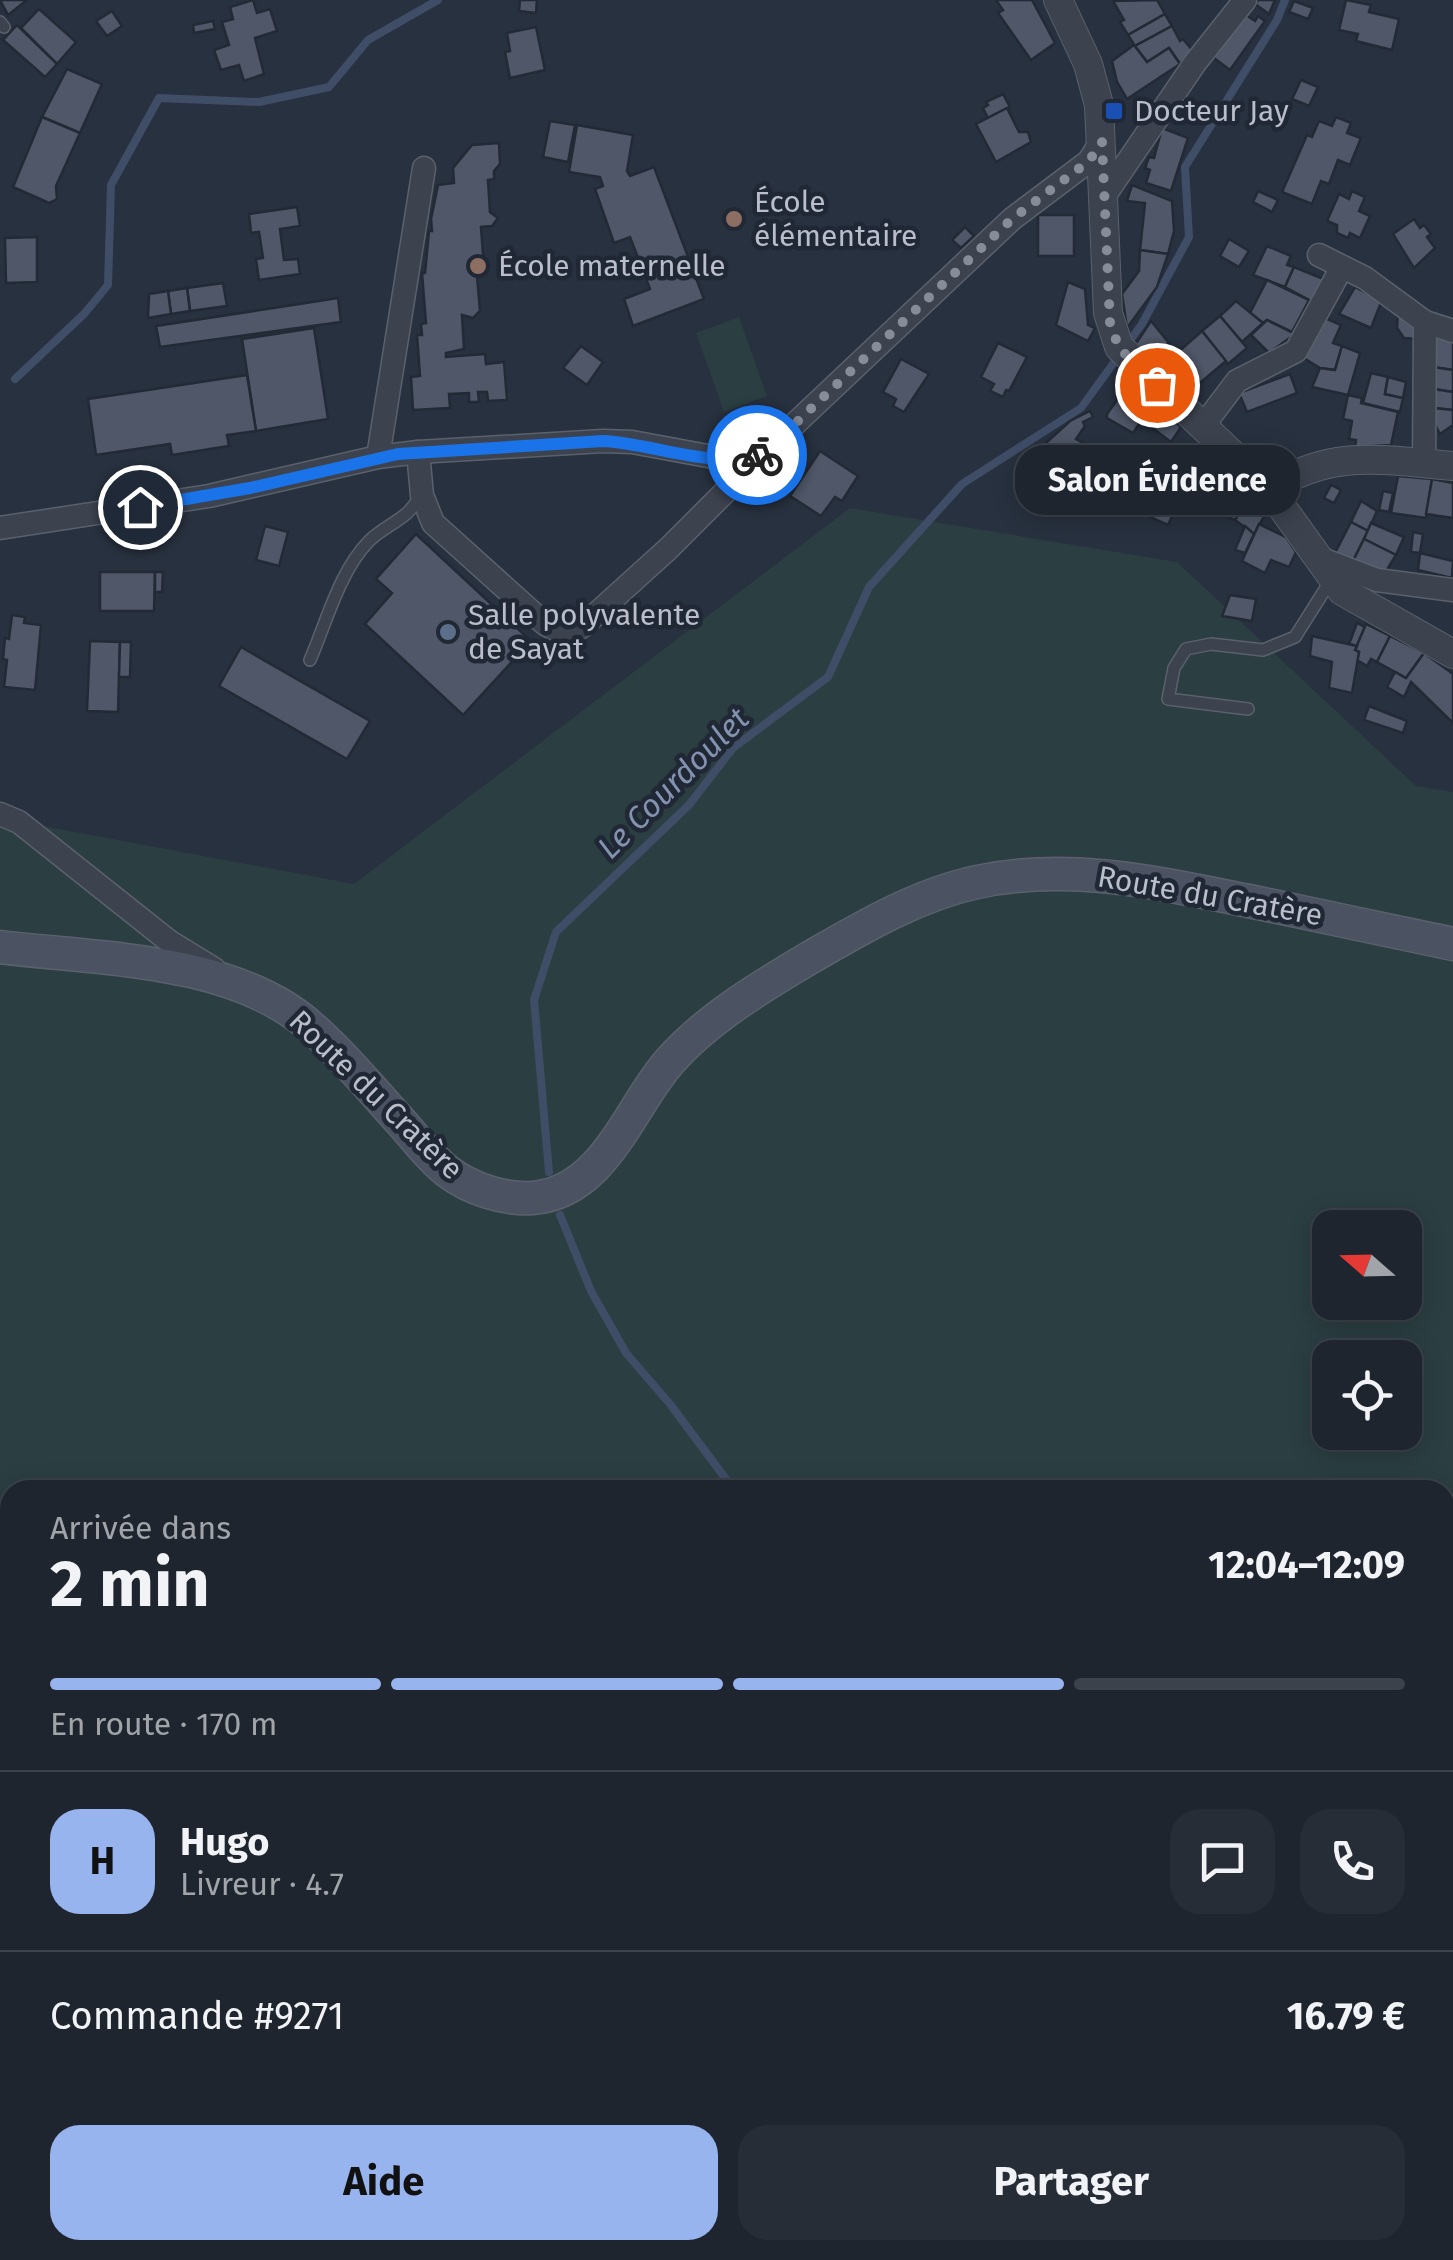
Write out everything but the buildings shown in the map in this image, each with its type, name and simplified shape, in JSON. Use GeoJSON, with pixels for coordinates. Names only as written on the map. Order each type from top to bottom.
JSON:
{"type":"FeatureCollection","features":[{"type":"Feature","properties":{"kind":"main road","name":"Route du Cratère"},"geometry":{"type":"LineString","coordinates":[[0,947],[216,976],[257,990],[292,1011],[322,1036],[449,1173],[493,1193],[535,1198],[564,1190],[594,1166],[622,1133],[674,1056],[741,1003],[871,922],[936,894],[976,882],[1052,873],[1104,875],[1453,944]]}},
{"type":"Feature","properties":{"kind":"street"},"geometry":{"type":"LineString","coordinates":[[1058,0],[1094,84],[1106,196],[1108,313],[1119,348],[1269,489],[1353,599],[1453,654]]}},
{"type":"Feature","properties":{"kind":"street"},"geometry":{"type":"LineString","coordinates":[[1106,196],[1203,52],[1245,0]]}},
{"type":"Feature","properties":{"kind":"street"},"geometry":{"type":"LineString","coordinates":[[418,452],[424,505],[433,523],[545,624],[561,632],[575,630],[604,608],[1012,219],[1089,161],[1102,142]]}},
{"type":"Feature","properties":{"kind":"street"},"geometry":{"type":"LineString","coordinates":[[378,457],[424,168]]}},
{"type":"Feature","properties":{"kind":"street"},"geometry":{"type":"LineString","coordinates":[[1319,255],[1365,278],[1426,322],[1453,331]]}},
{"type":"Feature","properties":{"kind":"street"},"geometry":{"type":"LineString","coordinates":[[1203,426],[1237,380],[1296,351],[1342,267]]}},
{"type":"Feature","properties":{"kind":"street"},"geometry":{"type":"LineString","coordinates":[[1424,464],[1426,322]]}},
{"type":"Feature","properties":{"kind":"street"},"geometry":{"type":"LineString","coordinates":[[0,528],[209,496],[378,457],[418,452],[603,441],[632,442],[724,459],[738,460],[764,453]]}},
{"type":"Feature","properties":{"kind":"street"},"geometry":{"type":"LineString","coordinates":[[1269,489],[1301,469],[1333,462],[1453,466]]}},
{"type":"Feature","properties":{"kind":"street"},"geometry":{"type":"LineString","coordinates":[[1326,568],[1377,580],[1453,590]]}},
{"type":"Feature","properties":{"kind":"street"},"geometry":{"type":"LineString","coordinates":[[0,814],[19,822],[170,942],[257,990]]}},
{"type":"Feature","properties":{"kind":"street"},"geometry":{"type":"LineString","coordinates":[[106,890],[136,924],[144,951],[142,964]]}},
{"type":"Feature","properties":{"kind":"lane"},"geometry":{"type":"LineString","coordinates":[[310,660],[352,564],[368,542],[408,515],[420,499],[422,486]]}},
{"type":"Feature","properties":{"kind":"lane"},"geometry":{"type":"LineString","coordinates":[[1248,708],[1168,699],[1174,668],[1186,649],[1211,644],[1263,650],[1296,637],[1326,568]]}},
{"type":"Feature","properties":{"kind":"shaded area"},"geometry":{"type":"Polygon","coordinates":[[[739,317],[767,396],[724,412],[696,333],[739,317]]]}},
{"type":"Feature","properties":{"kind":"shaded area"},"geometry":{"type":"Polygon","coordinates":[[[850,508],[1177,562],[1416,786],[1453,792],[1453,1480],[0,1480],[0,818],[354,884],[850,508]]]}},
{"type":"Feature","properties":{"kind":"waterway"},"geometry":{"type":"LineString","coordinates":[[15,379],[84,314],[108,285],[111,185],[159,98],[259,102],[329,87],[368,40],[438,0]]}},
{"type":"Feature","properties":{"kind":"waterway","name":"Le Courdoulet"},"geometry":{"type":"LineString","coordinates":[[1126,346],[1189,237],[1185,167],[1277,20],[1285,0]]}},
{"type":"Feature","properties":{"kind":"waterway","name":"Le Courdoulet"},"geometry":{"type":"LineString","coordinates":[[549,1172],[534,1000],[556,932],[689,805],[733,748],[828,677],[869,587],[962,484],[1081,408],[1118,357]]}},
{"type":"Feature","properties":{"kind":"waterway","name":"Le Courdoulet"},"geometry":{"type":"LineString","coordinates":[[560,1215],[591,1291],[626,1353],[727,1480]]}},
{"type":"Feature","properties":{"kind":"way so far"},"geometry":{"type":"LineString","coordinates":[[757,455],[764,453],[1012,219],[1089,161],[1102,142],[1112,332],[1119,348],[1157,385]]}},
{"type":"Feature","properties":{"kind":"place","name":"Docteur Jay"},"geometry":{"type":"Point","coordinates":[1114,111]}},
{"type":"Feature","properties":{"kind":"place","name":"École élémentaire"},"geometry":{"type":"Point","coordinates":[734,219]}},
{"type":"Feature","properties":{"kind":"place","name":"École maternelle"},"geometry":{"type":"Point","coordinates":[478,266]}},
{"type":"Feature","properties":{"kind":"place","name":"Salon Évidence"},"geometry":{"type":"Point","coordinates":[1157,385]}},
{"type":"Feature","properties":{"kind":"place","name":"Salle polyvalente de Sayat"},"geometry":{"type":"Point","coordinates":[448,632]}},
{"type":"Feature","properties":{"kind":"route"},"geometry":{"type":"LineString","coordinates":[[140,507],[418,452],[603,441],[632,442],[711,458],[738,460],[757,455]]}}]}
